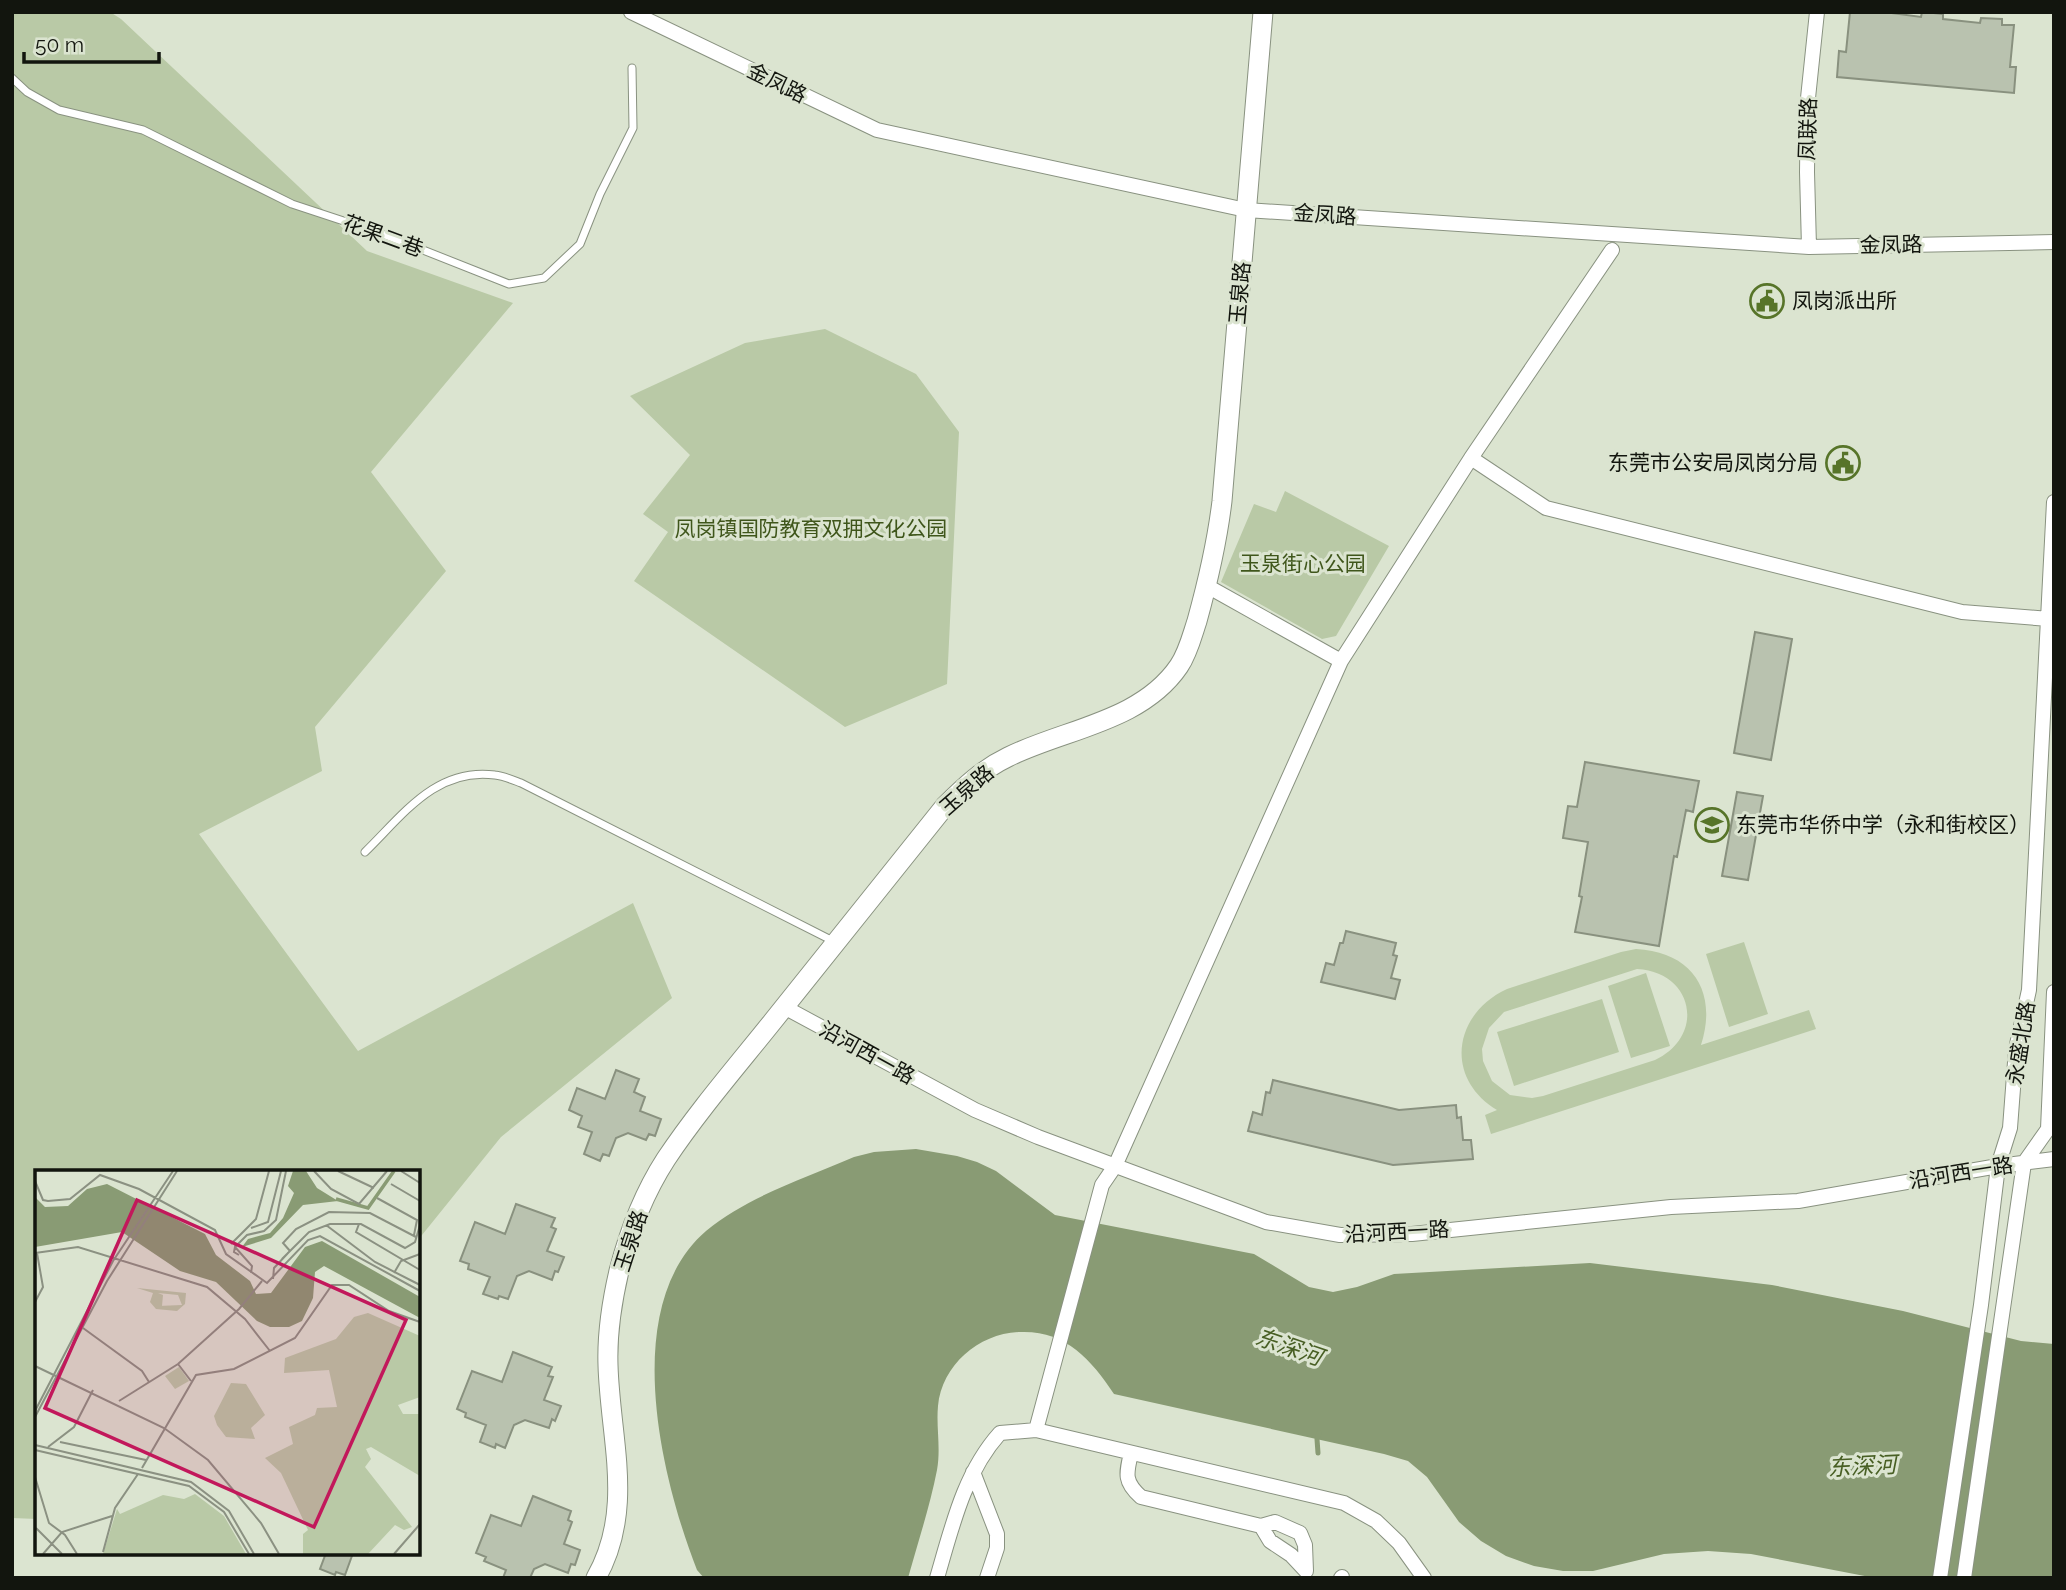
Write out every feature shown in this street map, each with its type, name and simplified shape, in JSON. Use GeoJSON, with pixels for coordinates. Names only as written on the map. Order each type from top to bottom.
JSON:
{"type":"FeatureCollection","features":[{"type":"Feature","properties":{"kind":"street","name":"金凤路"},"geometry":{"type":"LineString","coordinates":[[631,12],[877,130],[1246,210],[1809,247],[2054,242]]}},
{"type":"Feature","properties":{"kind":"street","name":"玉泉路"},"geometry":{"type":"LineString","coordinates":[[596,1578],[612,1542],[618,1511],[619,1484],[608,1363],[612,1309],[630,1233],[666,1160],[695,1119],[945,806],[983,771],[1018,753],[1123,712],[1146,699],[1166,683],[1181,664],[1207,586],[1217,544],[1263,12]]}},
{"type":"Feature","properties":{"kind":"street","name":"凤联路"},"geometry":{"type":"LineString","coordinates":[[1809,247],[1808,99],[1817,12]]}},
{"type":"Feature","properties":{"kind":"street"},"geometry":{"type":"LineString","coordinates":[[1036,1430],[1102,1185],[1115,1166],[1341,661],[1471,458],[1612,250]]}},
{"type":"Feature","properties":{"kind":"street"},"geometry":{"type":"LineString","coordinates":[[1471,458],[1546,508],[1962,612],[2049,619]]}},
{"type":"Feature","properties":{"kind":"street","name":"永盛北路"},"geometry":{"type":"LineString","coordinates":[[1940,1578],[1998,1166],[2010,1128],[2016,1049],[2028,990],[2054,502]]}},
{"type":"Feature","properties":{"kind":"street"},"geometry":{"type":"LineString","coordinates":[[1207,586],[1341,661]]}},
{"type":"Feature","properties":{"kind":"street","name":"永盛北路"},"geometry":{"type":"LineString","coordinates":[[1964,1578],[2024,1163],[2048,1129],[2054,992]]}},
{"type":"Feature","properties":{"kind":"street","name":"沿河西一路"},"geometry":{"type":"LineString","coordinates":[[784,1007],[975,1110],[1038,1137],[1266,1222],[1340,1235],[1412,1234],[1671,1207],[1798,1201],[1998,1166],[2054,1159]]}},
{"type":"Feature","properties":{"kind":"street"},"geometry":{"type":"LineString","coordinates":[[937,1578],[960,1501],[984,1451],[1000,1433],[1036,1430],[1344,1503],[1376,1521],[1399,1543],[1424,1578]]}},
{"type":"Feature","properties":{"kind":"street"},"geometry":{"type":"LineString","coordinates":[[1131,1453],[1126,1474],[1131,1488],[1141,1497],[1261,1527],[1275,1522],[1300,1533],[1305,1545],[1307,1575]]}},
{"type":"Feature","properties":{"kind":"street"},"geometry":{"type":"LineString","coordinates":[[973,1472],[997,1534],[997,1548],[987,1578]]}},
{"type":"Feature","properties":{"kind":"street"},"geometry":{"type":"LineString","coordinates":[[1261,1527],[1270,1541],[1291,1555],[1307,1575]]}},
{"type":"Feature","properties":{"kind":"lane","name":"花果二巷"},"geometry":{"type":"LineString","coordinates":[[12,78],[27,92],[59,110],[143,130],[292,204],[380,233],[509,284],[544,278],[580,244],[600,194],[632,128],[632,68]]}},
{"type":"Feature","properties":{"kind":"lane"},"geometry":{"type":"LineString","coordinates":[[365,852],[425,793],[446,780],[470,774],[496,775],[522,783],[835,943]]}},
{"type":"Feature","properties":{"kind":"green space"},"geometry":{"type":"Polygon","coordinates":[[[12,12],[110,12],[121,19],[367,251],[513,303],[371,472],[446,571],[315,727],[322,771],[199,834],[358,1051],[633,903],[672,998],[501,1137],[420,1238],[420,1170],[35,1170],[35,1519],[12,1518],[12,12]]]}},
{"type":"Feature","properties":{"kind":"green space","name":"凤岗镇国防教育双拥文化公园"},"geometry":{"type":"Polygon","coordinates":[[[825,329],[916,374],[959,432],[947,684],[845,727],[634,581],[668,532],[643,514],[690,455],[630,396],[745,343],[825,329]]]}},
{"type":"Feature","properties":{"kind":"green space","name":"玉泉街心公园"},"geometry":{"type":"Polygon","coordinates":[[[1285,491],[1389,546],[1336,636],[1322,639],[1221,582],[1254,504],[1276,512],[1285,491]]]}},
{"type":"Feature","properties":{"kind":"green space"},"geometry":{"type":"Polygon","coordinates":[[[1744,942],[1768,1014],[1729,1027],[1706,954],[1744,942]]]}},
{"type":"Feature","properties":{"kind":"green space"},"geometry":{"type":"Polygon","coordinates":[[[1636,949],[1656,952],[1673,958],[1696,978],[1703,992],[1706,1008],[1701,1045],[1809,1010],[1816,1029],[1491,1134],[1485,1115],[1497,1110],[1480,1097],[1469,1081],[1463,1064],[1462,1047],[1466,1030],[1475,1014],[1489,1000],[1507,989],[1636,949]],[[1637,969],[1504,1012],[1489,1028],[1482,1049],[1483,1061],[1492,1081],[1510,1095],[1532,1098],[1655,1060],[1671,1049],[1682,1036],[1687,1021],[1681,993],[1671,981],[1656,973],[1637,969]]]}},
{"type":"Feature","properties":{"kind":"green space"},"geometry":{"type":"Polygon","coordinates":[[[1646,973],[1670,1046],[1631,1058],[1608,986],[1646,973]]]}},
{"type":"Feature","properties":{"kind":"green space"},"geometry":{"type":"Polygon","coordinates":[[[1602,999],[1619,1052],[1514,1086],[1497,1032],[1602,999]]]}},
{"type":"Feature","properties":{"kind":"water","name":"东深河"},"geometry":{"type":"Polygon","coordinates":[[[916,1149],[957,1156],[996,1171],[1055,1215],[1254,1254],[1309,1287],[1333,1292],[1394,1274],[1590,1263],[1772,1285],[1903,1311],[2021,1341],[2054,1344],[2054,1578],[1875,1578],[1751,1554],[1708,1551],[1664,1554],[1593,1571],[1563,1571],[1534,1566],[1506,1556],[1481,1541],[1459,1522],[1427,1477],[1408,1461],[1114,1394],[1096,1369],[1076,1350],[1051,1336],[1022,1332],[1007,1333],[978,1344],[966,1353],[947,1377],[938,1406],[937,1470],[908,1578],[704,1578],[697,1570],[671,1489],[655,1394],[655,1347],[663,1303],[679,1263],[706,1231],[758,1198],[854,1157],[874,1152],[916,1149]]]}},
{"type":"Feature","properties":{"kind":"building"},"geometry":{"type":"Polygon","coordinates":[[[1850,12],[1884,12],[1921,17],[1924,12],[1943,14],[1943,19],[1980,23],[1981,18],[2002,19],[2002,25],[2014,25],[2010,67],[2016,67],[2014,93],[1837,77],[1839,51],[1846,52],[1850,12]]]}},
{"type":"Feature","properties":{"kind":"building"},"geometry":{"type":"Polygon","coordinates":[[[1755,632],[1792,639],[1771,760],[1734,753],[1755,632]]]}},
{"type":"Feature","properties":{"kind":"building"},"geometry":{"type":"Polygon","coordinates":[[[1585,762],[1699,781],[1693,812],[1686,810],[1677,857],[1674,856],[1659,946],[1575,932],[1588,842],[1563,838],[1568,806],[1577,807],[1585,762]]]}},
{"type":"Feature","properties":{"kind":"building"},"geometry":{"type":"Polygon","coordinates":[[[1737,792],[1763,796],[1748,880],[1722,876],[1737,792]]]}},
{"type":"Feature","properties":{"kind":"building"},"geometry":{"type":"Polygon","coordinates":[[[1346,931],[1396,943],[1393,955],[1397,956],[1391,978],[1400,980],[1395,999],[1321,982],[1326,963],[1334,965],[1346,931]]]}},
{"type":"Feature","properties":{"kind":"building"},"geometry":{"type":"Polygon","coordinates":[[[616,1070],[639,1079],[634,1092],[645,1097],[640,1111],[661,1119],[655,1136],[649,1134],[646,1140],[628,1133],[616,1138],[609,1156],[603,1154],[600,1161],[584,1154],[592,1132],[578,1127],[582,1116],[569,1110],[577,1088],[605,1099],[616,1070]]]}},
{"type":"Feature","properties":{"kind":"building"},"geometry":{"type":"Polygon","coordinates":[[[1273,1080],[1399,1110],[1456,1105],[1457,1118],[1461,1117],[1463,1140],[1471,1140],[1473,1159],[1393,1165],[1248,1131],[1253,1112],[1262,1115],[1266,1092],[1270,1093],[1273,1080]]]}},
{"type":"Feature","properties":{"kind":"building"},"geometry":{"type":"Polygon","coordinates":[[[516,1204],[555,1218],[551,1227],[556,1229],[547,1251],[564,1257],[552,1280],[529,1271],[517,1276],[508,1299],[499,1296],[498,1299],[483,1294],[490,1277],[468,1269],[469,1264],[460,1261],[475,1222],[505,1234],[516,1204]]]}},
{"type":"Feature","properties":{"kind":"building"},"geometry":{"type":"Polygon","coordinates":[[[513,1352],[552,1367],[548,1376],[553,1377],[544,1400],[561,1406],[549,1428],[525,1420],[514,1425],[505,1448],[496,1444],[495,1448],[480,1442],[486,1425],[465,1417],[466,1413],[457,1409],[472,1371],[502,1382],[513,1352]]]}},
{"type":"Feature","properties":{"kind":"building"},"geometry":{"type":"Polygon","coordinates":[[[533,1496],[571,1511],[568,1520],[572,1522],[564,1544],[580,1550],[575,1565],[571,1564],[568,1573],[545,1564],[534,1569],[530,1578],[503,1578],[506,1570],[484,1561],[486,1557],[476,1553],[491,1515],[521,1526],[533,1496]]]}},
{"type":"Feature","properties":{"kind":"building"},"geometry":{"type":"Polygon","coordinates":[[[325,1555],[352,1555],[345,1575],[336,1572],[335,1575],[320,1569],[325,1555]]]}},
{"type":"Feature","properties":{"kind":"waterway"},"geometry":{"type":"LineString","coordinates":[[1318,1453],[1319,1433]]}},
{"type":"Feature","properties":{"kind":"place","name":"凤岗派出所"},"geometry":{"type":"Point","coordinates":[1767,301]}},
{"type":"Feature","properties":{"kind":"place","name":"东莞市公安局凤岗分局"},"geometry":{"type":"Point","coordinates":[1843,463]}},
{"type":"Feature","properties":{"kind":"place","name":"东莞市华侨中学（永和街校区）"},"geometry":{"type":"Point","coordinates":[1712,825]}}]}
